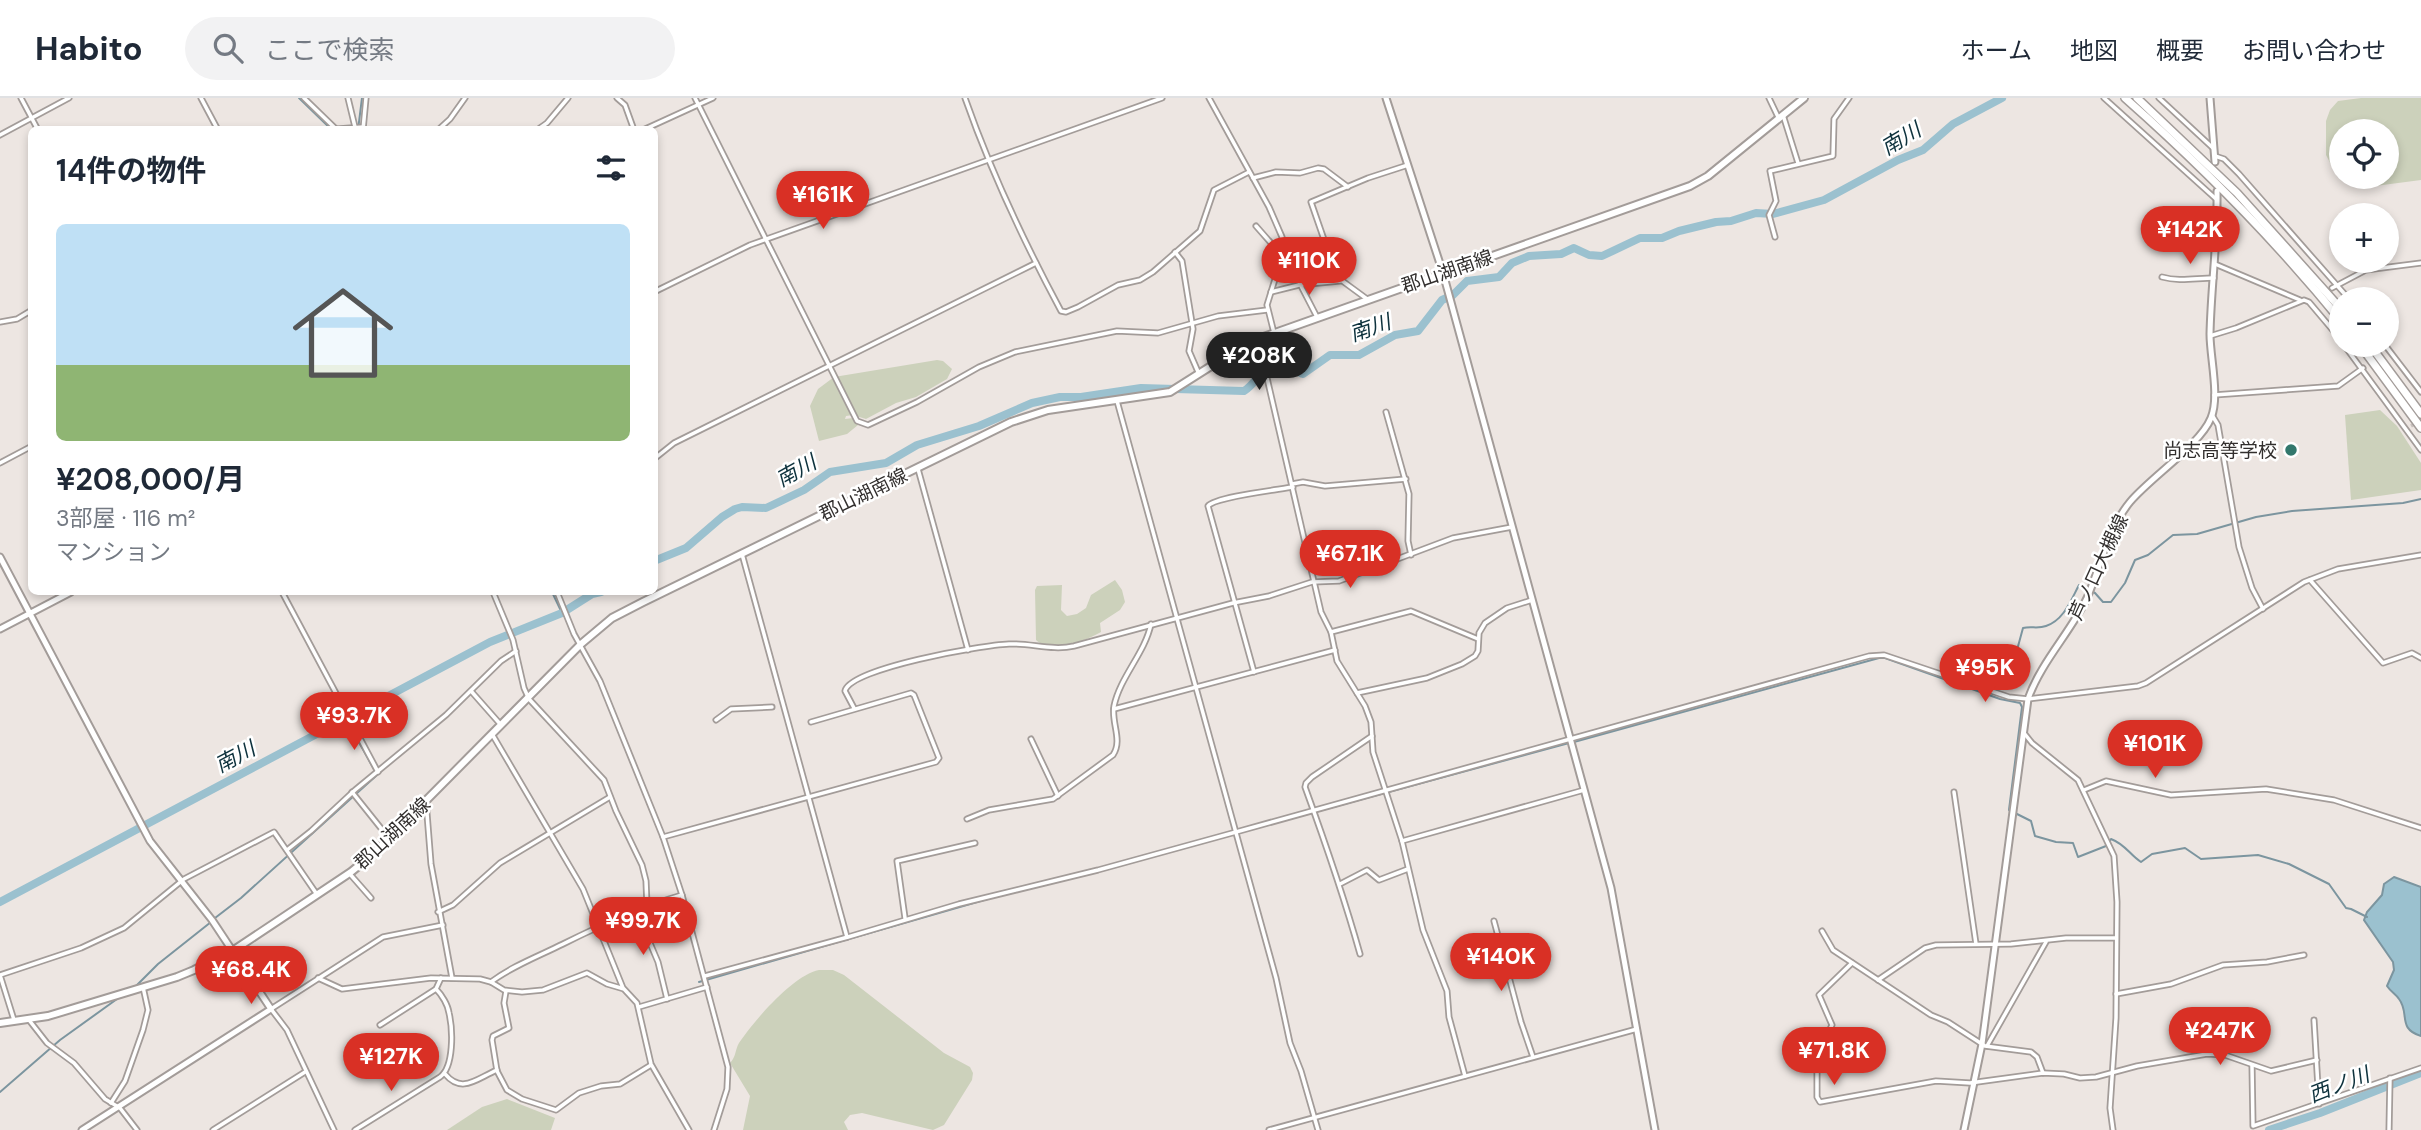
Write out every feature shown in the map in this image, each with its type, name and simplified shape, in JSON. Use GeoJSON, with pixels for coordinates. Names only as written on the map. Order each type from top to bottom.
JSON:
{"type":"FeatureCollection","features":[{"type":"Feature","properties":{"kind":"highway"},"geometry":{"type":"LineString","coordinates":[[2125,98],[2231,198],[2329,307]]}},
{"type":"Feature","properties":{"kind":"highway"},"geometry":{"type":"LineString","coordinates":[[2137,98],[2237,193],[2329,295]]}},
{"type":"Feature","properties":{"kind":"highway"},"geometry":{"type":"LineString","coordinates":[[2369,357],[2421,428]]}},
{"type":"Feature","properties":{"kind":"highway"},"geometry":{"type":"LineString","coordinates":[[2379,357],[2421,414]]}},
{"type":"Feature","properties":{"kind":"main road","name":"郡山湖南線"},"geometry":{"type":"LineString","coordinates":[[0,1023],[29,1020],[177,977],[234,950],[349,873],[389,839],[528,696],[612,618],[990,431],[1027,416],[1057,408],[1170,392],[1258,339],[1690,186],[1707,176],[1804,98]]}},
{"type":"Feature","properties":{"kind":"street"},"geometry":{"type":"LineString","coordinates":[[21,98],[35,126]]}},
{"type":"Feature","properties":{"kind":"street"},"geometry":{"type":"LineString","coordinates":[[0,135],[69,98]]}},
{"type":"Feature","properties":{"kind":"street"},"geometry":{"type":"LineString","coordinates":[[201,98],[216,126]]}},
{"type":"Feature","properties":{"kind":"street"},"geometry":{"type":"LineString","coordinates":[[304,98],[334,126]]}},
{"type":"Feature","properties":{"kind":"street"},"geometry":{"type":"LineString","coordinates":[[348,98],[355,126]]}},
{"type":"Feature","properties":{"kind":"street"},"geometry":{"type":"LineString","coordinates":[[363,126],[366,98]]}},
{"type":"Feature","properties":{"kind":"street"},"geometry":{"type":"LineString","coordinates":[[442,126],[465,98]]}},
{"type":"Feature","properties":{"kind":"street"},"geometry":{"type":"LineString","coordinates":[[543,126],[568,98]]}},
{"type":"Feature","properties":{"kind":"street"},"geometry":{"type":"LineString","coordinates":[[617,98],[625,105],[633,126]]}},
{"type":"Feature","properties":{"kind":"street"},"geometry":{"type":"LineString","coordinates":[[695,98],[857,421],[868,425],[917,402],[985,363],[1015,352],[1117,331],[1158,334],[1218,316],[1267,310]]}},
{"type":"Feature","properties":{"kind":"street"},"geometry":{"type":"LineString","coordinates":[[651,126],[713,98]]}},
{"type":"Feature","properties":{"kind":"street"},"geometry":{"type":"LineString","coordinates":[[965,98],[988,160],[1061,311],[1066,312],[1118,285],[1140,280],[1203,227],[1214,190],[1249,172]]}},
{"type":"Feature","properties":{"kind":"street"},"geometry":{"type":"LineString","coordinates":[[658,290],[765,240],[1162,98]]}},
{"type":"Feature","properties":{"kind":"street"},"geometry":{"type":"LineString","coordinates":[[1209,98],[1282,237],[1282,253],[1267,310],[1274,333]]}},
{"type":"Feature","properties":{"kind":"street"},"geometry":{"type":"LineString","coordinates":[[1386,98],[1443,273],[1611,888],[1655,1130]]}},
{"type":"Feature","properties":{"kind":"street"},"geometry":{"type":"LineString","coordinates":[[1769,98],[1781,117],[1798,163]]}},
{"type":"Feature","properties":{"kind":"street"},"geometry":{"type":"LineString","coordinates":[[1775,237],[1769,215],[1776,201],[1770,171],[1833,156],[1834,119],[1849,98]]}},
{"type":"Feature","properties":{"kind":"street"},"geometry":{"type":"LineString","coordinates":[[2104,98],[2217,200]]}},
{"type":"Feature","properties":{"kind":"street"},"geometry":{"type":"LineString","coordinates":[[2159,98],[2214,156],[2224,159],[2239,174],[2338,285]]}},
{"type":"Feature","properties":{"kind":"street"},"geometry":{"type":"LineString","coordinates":[[2210,98],[2214,156]]}},
{"type":"Feature","properties":{"kind":"street"},"geometry":{"type":"LineString","coordinates":[[1367,299],[1340,281],[1311,204],[1314,199],[1408,165]]}},
{"type":"Feature","properties":{"kind":"street"},"geometry":{"type":"LineString","coordinates":[[1252,178],[1276,172],[1300,173],[1318,168],[1324,169],[1348,187]]}},
{"type":"Feature","properties":{"kind":"street"},"geometry":{"type":"LineString","coordinates":[[2217,191],[2210,335],[2214,395],[2212,415],[2218,425],[2242,557],[2252,588],[2263,609]]}},
{"type":"Feature","properties":{"kind":"street"},"geometry":{"type":"LineString","coordinates":[[1256,226],[1282,253],[1317,317]]}},
{"type":"Feature","properties":{"kind":"street"},"geometry":{"type":"LineString","coordinates":[[1175,252],[1182,261],[1192,325],[1189,351],[1199,374]]}},
{"type":"Feature","properties":{"kind":"street"},"geometry":{"type":"LineString","coordinates":[[658,456],[674,443],[1036,263]]}},
{"type":"Feature","properties":{"kind":"street"},"geometry":{"type":"LineString","coordinates":[[2334,287],[2366,270],[2421,263]]}},
{"type":"Feature","properties":{"kind":"street"},"geometry":{"type":"LineString","coordinates":[[2215,264],[2300,301],[2309,302],[2315,298]]}},
{"type":"Feature","properties":{"kind":"street"},"geometry":{"type":"LineString","coordinates":[[2162,277],[2176,281],[2214,278]]}},
{"type":"Feature","properties":{"kind":"street"},"geometry":{"type":"LineString","coordinates":[[1271,292],[1301,285],[1340,281]]}},
{"type":"Feature","properties":{"kind":"street"},"geometry":{"type":"LineString","coordinates":[[2210,335],[2236,328],[2300,301]]}},
{"type":"Feature","properties":{"kind":"street"},"geometry":{"type":"LineString","coordinates":[[2309,302],[2329,326]]}},
{"type":"Feature","properties":{"kind":"street"},"geometry":{"type":"LineString","coordinates":[[0,323],[17,319],[28,312]]}},
{"type":"Feature","properties":{"kind":"street"},"geometry":{"type":"LineString","coordinates":[[1258,339],[1321,612],[1331,632],[1339,664],[1367,710],[1372,727],[1373,752],[1402,841],[1423,930],[1447,991],[1449,1017],[1465,1076]]}},
{"type":"Feature","properties":{"kind":"street"},"geometry":{"type":"LineString","coordinates":[[2354,357],[2421,450]]}},
{"type":"Feature","properties":{"kind":"street"},"geometry":{"type":"LineString","coordinates":[[2394,357],[2421,392]]}},
{"type":"Feature","properties":{"kind":"street"},"geometry":{"type":"LineString","coordinates":[[2214,395],[2338,386],[2363,368]]}},
{"type":"Feature","properties":{"kind":"street"},"geometry":{"type":"LineString","coordinates":[[1117,399],[1276,978],[1290,1043],[1318,1130]]}},
{"type":"Feature","properties":{"kind":"street"},"geometry":{"type":"LineString","coordinates":[[1386,412],[1409,494],[1410,555]]}},
{"type":"Feature","properties":{"kind":"street","name":"芦ノ口大槻線"},"geometry":{"type":"LineString","coordinates":[[1964,1130],[1984,1045],[1993,944],[2028,699],[2040,672],[2087,597],[2120,516],[2143,489],[2199,436],[2212,415]]}},
{"type":"Feature","properties":{"kind":"street"},"geometry":{"type":"LineString","coordinates":[[2405,429],[2411,425]]}},
{"type":"Feature","properties":{"kind":"street"},"geometry":{"type":"LineString","coordinates":[[0,463],[28,448]]}},
{"type":"Feature","properties":{"kind":"street"},"geometry":{"type":"LineString","coordinates":[[917,467],[968,651]]}},
{"type":"Feature","properties":{"kind":"street"},"geometry":{"type":"LineString","coordinates":[[1254,672],[1208,505],[1230,497],[1252,495],[1304,482],[1325,486],[1406,479]]}},
{"type":"Feature","properties":{"kind":"street"},"geometry":{"type":"LineString","coordinates":[[854,708],[845,688],[861,676],[922,658],[1009,644],[1061,649],[1315,582],[1339,580],[1468,534],[1512,527]]}},
{"type":"Feature","properties":{"kind":"street"},"geometry":{"type":"LineString","coordinates":[[743,554],[848,937]]}},
{"type":"Feature","properties":{"kind":"street"},"geometry":{"type":"LineString","coordinates":[[705,976],[1876,655],[1884,655],[2004,697],[2028,699],[2146,683],[2310,580],[2338,569],[2421,555]]}},
{"type":"Feature","properties":{"kind":"street"},"geometry":{"type":"LineString","coordinates":[[0,557],[145,831],[157,851],[234,950],[287,1030],[334,1130]]}},
{"type":"Feature","properties":{"kind":"street"},"geometry":{"type":"LineString","coordinates":[[2310,580],[2383,663],[2412,653],[2421,658]]}},
{"type":"Feature","properties":{"kind":"street"},"geometry":{"type":"LineString","coordinates":[[0,629],[65,595]]}},
{"type":"Feature","properties":{"kind":"street"},"geometry":{"type":"LineString","coordinates":[[284,595],[379,772]]}},
{"type":"Feature","properties":{"kind":"street"},"geometry":{"type":"LineString","coordinates":[[494,595],[509,630],[528,696],[604,780],[642,865],[647,906]]}},
{"type":"Feature","properties":{"kind":"street"},"geometry":{"type":"LineString","coordinates":[[558,595],[574,634],[600,681],[663,837],[682,895],[728,1066],[727,1089],[713,1130]]}},
{"type":"Feature","properties":{"kind":"street"},"geometry":{"type":"LineString","coordinates":[[1357,693],[1441,674],[1472,659],[1478,650],[1481,628],[1507,608],[1532,600]]}},
{"type":"Feature","properties":{"kind":"street"},"geometry":{"type":"LineString","coordinates":[[1331,632],[1411,611],[1478,639]]}},
{"type":"Feature","properties":{"kind":"street"},"geometry":{"type":"LineString","coordinates":[[967,819],[989,810],[1041,802],[1058,796],[1115,752],[1117,739],[1114,709],[1151,624]]}},
{"type":"Feature","properties":{"kind":"street"},"geometry":{"type":"LineString","coordinates":[[1114,709],[1335,650]]}},
{"type":"Feature","properties":{"kind":"street"},"geometry":{"type":"LineString","coordinates":[[287,850],[352,792],[446,715],[500,661],[516,651]]}},
{"type":"Feature","properties":{"kind":"street"},"geometry":{"type":"LineString","coordinates":[[471,691],[501,725]]}},
{"type":"Feature","properties":{"kind":"street"},"geometry":{"type":"LineString","coordinates":[[663,837],[936,762],[939,758],[913,694],[907,693],[811,722]]}},
{"type":"Feature","properties":{"kind":"street"},"geometry":{"type":"LineString","coordinates":[[716,720],[731,709],[772,707]]}},
{"type":"Feature","properties":{"kind":"street"},"geometry":{"type":"LineString","coordinates":[[2022,732],[2071,773],[2084,790],[2113,856],[2117,893],[2116,994],[2110,1108],[2113,1130]]}},
{"type":"Feature","properties":{"kind":"street"},"geometry":{"type":"LineString","coordinates":[[492,734],[583,890],[623,988],[639,1007],[651,1064],[690,1130]]}},
{"type":"Feature","properties":{"kind":"street"},"geometry":{"type":"LineString","coordinates":[[1360,954],[1306,783],[1372,736]]}},
{"type":"Feature","properties":{"kind":"street"},"geometry":{"type":"LineString","coordinates":[[1031,739],[1058,796]]}},
{"type":"Feature","properties":{"kind":"street"},"geometry":{"type":"LineString","coordinates":[[2084,790],[2106,780],[2171,795],[2266,789],[2334,800],[2421,828]]}},
{"type":"Feature","properties":{"kind":"street"},"geometry":{"type":"LineString","coordinates":[[1402,841],[1584,790]]}},
{"type":"Feature","properties":{"kind":"street"},"geometry":{"type":"LineString","coordinates":[[352,792],[389,839]]}},
{"type":"Feature","properties":{"kind":"street"},"geometry":{"type":"LineString","coordinates":[[1954,792],[1976,944]]}},
{"type":"Feature","properties":{"kind":"street"},"geometry":{"type":"LineString","coordinates":[[438,912],[453,905],[500,863],[610,797]]}},
{"type":"Feature","properties":{"kind":"street"},"geometry":{"type":"LineString","coordinates":[[426,801],[438,912],[443,925],[452,978]]}},
{"type":"Feature","properties":{"kind":"street"},"geometry":{"type":"LineString","coordinates":[[15,1022],[0,975],[80,947],[124,928],[181,881],[274,832],[317,894]]}},
{"type":"Feature","properties":{"kind":"street"},"geometry":{"type":"LineString","coordinates":[[905,919],[897,861],[975,843]]}},
{"type":"Feature","properties":{"kind":"street"},"geometry":{"type":"LineString","coordinates":[[1340,884],[1367,870],[1379,880],[1408,869]]}},
{"type":"Feature","properties":{"kind":"street"},"geometry":{"type":"LineString","coordinates":[[349,873],[371,898]]}},
{"type":"Feature","properties":{"kind":"street"},"geometry":{"type":"LineString","coordinates":[[491,982],[534,957],[598,927],[636,910],[682,895]]}},
{"type":"Feature","properties":{"kind":"street"},"geometry":{"type":"LineString","coordinates":[[636,910],[656,956],[667,999]]}},
{"type":"Feature","properties":{"kind":"street"},"geometry":{"type":"LineString","coordinates":[[1494,921],[1521,1021],[1534,1057]]}},
{"type":"Feature","properties":{"kind":"street"},"geometry":{"type":"LineString","coordinates":[[82,1130],[383,937],[443,925]]}},
{"type":"Feature","properties":{"kind":"street"},"geometry":{"type":"LineString","coordinates":[[1822,931],[1833,950],[1924,1011],[1984,1045],[2031,1052],[2037,1057],[2043,1073]]}},
{"type":"Feature","properties":{"kind":"street"},"geometry":{"type":"LineString","coordinates":[[1878,980],[1931,946],[2116,938]]}},
{"type":"Feature","properties":{"kind":"street"},"geometry":{"type":"LineString","coordinates":[[1984,1045],[2046,941]]}},
{"type":"Feature","properties":{"kind":"street"},"geometry":{"type":"LineString","coordinates":[[2116,994],[2171,984],[2223,965],[2267,962],[2304,955]]}},
{"type":"Feature","properties":{"kind":"street"},"geometry":{"type":"LineString","coordinates":[[1852,963],[1819,995],[1832,1025],[1829,1031],[1817,1036],[1819,1101],[1937,1081],[1975,1082],[2043,1073],[2080,1078],[2207,1054],[2225,1055],[2252,1066],[2275,1071],[2317,1060]]}},
{"type":"Feature","properties":{"kind":"street"},"geometry":{"type":"LineString","coordinates":[[318,978],[342,989],[452,978],[491,982],[506,991],[543,990],[585,973],[607,985],[623,988]]}},
{"type":"Feature","properties":{"kind":"street"},"geometry":{"type":"LineString","coordinates":[[380,1025],[436,989],[442,978]]}},
{"type":"Feature","properties":{"kind":"street"},"geometry":{"type":"LineString","coordinates":[[111,1103],[125,1081],[143,1030],[148,1010],[143,987]]}},
{"type":"Feature","properties":{"kind":"street"},"geometry":{"type":"LineString","coordinates":[[639,1007],[708,987]]}},
{"type":"Feature","properties":{"kind":"street"},"geometry":{"type":"LineString","coordinates":[[355,1130],[445,1074],[450,1063],[450,1015],[436,989]]}},
{"type":"Feature","properties":{"kind":"street"},"geometry":{"type":"LineString","coordinates":[[506,991],[504,1003],[509,1028],[492,1038],[497,1070],[503,1085],[511,1093],[556,1111],[579,1093],[601,1086],[620,1084],[651,1064]]}},
{"type":"Feature","properties":{"kind":"street"},"geometry":{"type":"LineString","coordinates":[[0,999],[8,998]]}},
{"type":"Feature","properties":{"kind":"street"},"geometry":{"type":"LineString","coordinates":[[29,1020],[47,1042],[74,1063],[103,1097],[118,1106],[137,1130]]}},
{"type":"Feature","properties":{"kind":"street"},"geometry":{"type":"LineString","coordinates":[[2314,1020],[2319,1104]]}},
{"type":"Feature","properties":{"kind":"street"},"geometry":{"type":"LineString","coordinates":[[1269,1130],[1637,1028]]}},
{"type":"Feature","properties":{"kind":"street"},"geometry":{"type":"LineString","coordinates":[[2252,1066],[2253,1126],[2421,1068]]}},
{"type":"Feature","properties":{"kind":"street"},"geometry":{"type":"LineString","coordinates":[[445,1074],[453,1083],[462,1085],[497,1070]]}},
{"type":"Feature","properties":{"kind":"street"},"geometry":{"type":"LineString","coordinates":[[213,1130],[305,1072]]}},
{"type":"Feature","properties":{"kind":"street"},"geometry":{"type":"LineString","coordinates":[[2389,1130],[2390,1079]]}},
{"type":"Feature","properties":{"kind":"green space"},"geometry":{"type":"Polygon","coordinates":[[[2361,98],[2421,98],[2421,180],[2399,183],[2399,119],[2329,119],[2329,161],[2326,155],[2326,121],[2330,110],[2338,101],[2361,98]]]}},
{"type":"Feature","properties":{"kind":"green space"},"geometry":{"type":"Polygon","coordinates":[[[943,361],[952,369],[947,379],[916,397],[896,403],[866,419],[846,416],[845,419],[853,418],[858,425],[847,434],[819,441],[810,406],[818,389],[834,377],[943,361]]]}},
{"type":"Feature","properties":{"kind":"green space"},"geometry":{"type":"Polygon","coordinates":[[[2380,410],[2397,426],[2421,463],[2421,490],[2351,500],[2345,415],[2380,410]]]}},
{"type":"Feature","properties":{"kind":"green space"},"geometry":{"type":"Polygon","coordinates":[[[1115,580],[1122,590],[1125,602],[1120,610],[1100,623],[1101,632],[1078,642],[1059,646],[1042,644],[1036,640],[1037,586],[1062,585],[1061,610],[1067,616],[1086,608],[1091,595],[1115,580]]]}},
{"type":"Feature","properties":{"kind":"green space"},"geometry":{"type":"Polygon","coordinates":[[[819,970],[833,970],[844,975],[944,1053],[970,1067],[972,1080],[944,1125],[933,1130],[862,1113],[850,1115],[844,1122],[848,1130],[743,1130],[750,1096],[730,1063],[738,1046],[786,989],[819,970]]]}},
{"type":"Feature","properties":{"kind":"green space"},"geometry":{"type":"Polygon","coordinates":[[[507,1099],[555,1118],[551,1130],[447,1130],[482,1107],[507,1099]]]}},
{"type":"Feature","properties":{"kind":"water"},"geometry":{"type":"Polygon","coordinates":[[[2394,877],[2421,887],[2421,1036],[2406,1025],[2402,1004],[2387,986],[2394,970],[2393,962],[2364,920],[2367,912],[2382,895],[2384,884],[2394,877]]]}},
{"type":"Feature","properties":{"kind":"waterway"},"geometry":{"type":"LineString","coordinates":[[299,98],[328,126]]}},
{"type":"Feature","properties":{"kind":"waterway"},"geometry":{"type":"LineString","coordinates":[[358,126],[362,98]]}},
{"type":"Feature","properties":{"kind":"waterway","name":"南川"},"geometry":{"type":"LineString","coordinates":[[658,559],[686,548],[735,509],[766,508],[804,490],[830,472],[886,463],[917,445],[979,426],[1032,403],[1060,397],[1081,397],[1141,388],[1244,391],[1264,370],[1274,365],[1281,364],[1303,374],[1330,355],[1359,355],[1395,335],[1418,331],[1442,300],[1453,295],[1467,281],[1499,277],[1512,263],[1529,256],[1561,254],[1574,248],[1589,255],[1602,256],[1640,238],[1662,238],[1716,222],[1731,221],[1756,213],[1773,214],[1824,200],[1898,160],[1923,150],[1953,124],[2002,98]]}},
{"type":"Feature","properties":{"kind":"waterway"},"geometry":{"type":"LineString","coordinates":[[1974,685],[1975,663],[1982,653],[2017,650],[2023,628],[2043,627],[2058,619],[2079,585],[2095,593],[2103,602],[2111,602],[2125,583],[2135,560],[2148,555],[2173,535],[2197,534],[2256,517],[2292,511],[2403,503],[2421,499]]}},
{"type":"Feature","properties":{"kind":"waterway"},"geometry":{"type":"LineString","coordinates":[[553,595],[562,613]]}},
{"type":"Feature","properties":{"kind":"waterway","name":"南川"},"geometry":{"type":"LineString","coordinates":[[0,902],[490,642],[562,613],[590,595]]}},
{"type":"Feature","properties":{"kind":"waterway"},"geometry":{"type":"LineString","coordinates":[[1574,742],[1885,658],[2000,699],[2020,703],[2022,707],[2011,811]]}},
{"type":"Feature","properties":{"kind":"waterway"},"geometry":{"type":"LineString","coordinates":[[346,719],[375,771]]}},
{"type":"Feature","properties":{"kind":"waterway"},"geometry":{"type":"LineString","coordinates":[[1068,879],[1569,743]]}},
{"type":"Feature","properties":{"kind":"waterway"},"geometry":{"type":"LineString","coordinates":[[215,918],[241,898],[377,775]]}},
{"type":"Feature","properties":{"kind":"waterway"},"geometry":{"type":"LineString","coordinates":[[2015,813],[2031,821],[2035,836],[2073,843],[2078,857],[2106,846],[2111,839],[2141,862],[2152,854],[2185,848],[2201,859],[2258,855],[2289,864],[2329,884],[2346,908],[2367,917]]}},
{"type":"Feature","properties":{"kind":"waterway"},"geometry":{"type":"LineString","coordinates":[[699,982],[991,898]]}},
{"type":"Feature","properties":{"kind":"waterway"},"geometry":{"type":"LineString","coordinates":[[136,986],[158,964],[211,922]]}},
{"type":"Feature","properties":{"kind":"waterway"},"geometry":{"type":"LineString","coordinates":[[0,1092],[60,1040],[117,999]]}},
{"type":"Feature","properties":{"kind":"waterway","name":"西ノ川"},"geometry":{"type":"LineString","coordinates":[[2269,1130],[2421,1073]]}},
{"type":"Feature","properties":{"kind":"tunnel"},"geometry":{"type":"LineString","coordinates":[[2411,426],[2421,420]]}},
{"type":"Feature","properties":{"kind":"place","name":"尚志高等学校"},"geometry":{"type":"Point","coordinates":[2291,450]}}]}
